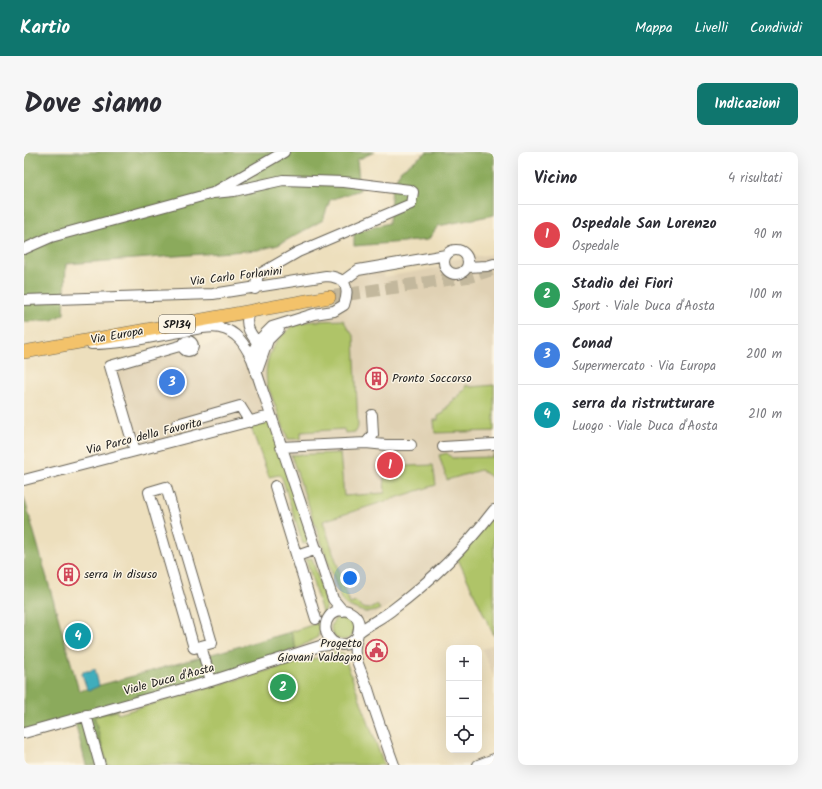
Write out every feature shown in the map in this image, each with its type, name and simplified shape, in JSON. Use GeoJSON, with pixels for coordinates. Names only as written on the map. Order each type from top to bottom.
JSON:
{"type":"FeatureCollection","features":[{"type":"Feature","properties":{"kind":"main road","name":"Via Europa"},"geometry":{"type":"LineString","coordinates":[[24,352],[329,297]]}},
{"type":"Feature","properties":{"kind":"street"},"geometry":{"type":"LineString","coordinates":[[213,193],[284,152]]}},
{"type":"Feature","properties":{"kind":"street"},"geometry":{"type":"LineString","coordinates":[[24,249],[51,237],[213,193],[234,191],[283,180],[344,182],[410,190],[413,192],[411,204],[298,252],[258,275],[256,289]]}},
{"type":"Feature","properties":{"kind":"street"},"geometry":{"type":"LineString","coordinates":[[252,359],[272,327],[290,320],[334,311],[344,305],[347,296],[343,281],[358,270],[446,255],[451,251],[461,251],[466,256],[467,267]]}},
{"type":"Feature","properties":{"kind":"street"},"geometry":{"type":"LineString","coordinates":[[446,255],[444,263],[450,272],[462,272],[467,267],[494,264]]}},
{"type":"Feature","properties":{"kind":"street","name":"Via Carlo Forlanini"},"geometry":{"type":"LineString","coordinates":[[24,300],[212,294],[256,289],[326,276],[336,277],[343,281]]}},
{"type":"Feature","properties":{"kind":"street"},"geometry":{"type":"LineString","coordinates":[[249,312],[247,317],[247,326],[250,334],[260,346],[256,374]]}},
{"type":"Feature","properties":{"kind":"street"},"geometry":{"type":"LineString","coordinates":[[69,343],[112,344],[195,330],[220,328],[234,333],[244,344],[252,359],[333,599],[343,610],[352,613],[356,617],[360,627],[355,654],[394,765]]}},
{"type":"Feature","properties":{"kind":"street"},"geometry":{"type":"LineString","coordinates":[[135,451],[110,366],[183,346]]}},
{"type":"Feature","properties":{"kind":"street"},"geometry":{"type":"LineString","coordinates":[[177,424],[240,406],[250,422]]}},
{"type":"Feature","properties":{"kind":"street"},"geometry":{"type":"LineString","coordinates":[[366,442],[373,435],[372,415]]}},
{"type":"Feature","properties":{"kind":"street","name":"Via Parco della Favorita"},"geometry":{"type":"LineString","coordinates":[[24,480],[270,416]]}},
{"type":"Feature","properties":{"kind":"street"},"geometry":{"type":"LineString","coordinates":[[281,447],[366,442],[386,445],[411,445]]}},
{"type":"Feature","properties":{"kind":"street"},"geometry":{"type":"LineString","coordinates":[[443,447],[494,444]]}},
{"type":"Feature","properties":{"kind":"street"},"geometry":{"type":"LineString","coordinates":[[275,486],[316,619]]}},
{"type":"Feature","properties":{"kind":"street"},"geometry":{"type":"LineString","coordinates":[[166,487],[212,643],[201,646],[194,648],[149,492],[166,487]]}},
{"type":"Feature","properties":{"kind":"street"},"geometry":{"type":"LineString","coordinates":[[340,644],[349,644],[358,634],[376,619],[391,612],[425,584],[462,550],[494,510]]}},
{"type":"Feature","properties":{"kind":"street"},"geometry":{"type":"LineString","coordinates":[[482,526],[494,522]]}},
{"type":"Feature","properties":{"kind":"street"},"geometry":{"type":"LineString","coordinates":[[297,556],[317,549]]}},
{"type":"Feature","properties":{"kind":"street"},"geometry":{"type":"LineString","coordinates":[[320,646],[326,633],[326,623],[331,615],[333,599]]}},
{"type":"Feature","properties":{"kind":"street"},"geometry":{"type":"LineString","coordinates":[[331,615],[343,610]]}},
{"type":"Feature","properties":{"kind":"street"},"geometry":{"type":"LineString","coordinates":[[356,617],[376,619]]}},
{"type":"Feature","properties":{"kind":"street"},"geometry":{"type":"LineString","coordinates":[[326,633],[330,640],[340,644],[355,654]]}},
{"type":"Feature","properties":{"kind":"street","name":"Viale Duca d'Aosta"},"geometry":{"type":"LineString","coordinates":[[24,733],[211,681],[320,646],[340,644]]}},
{"type":"Feature","properties":{"kind":"street"},"geometry":{"type":"LineString","coordinates":[[201,646],[211,681]]}},
{"type":"Feature","properties":{"kind":"street"},"geometry":{"type":"LineString","coordinates":[[86,715],[100,765]]}},
{"type":"Feature","properties":{"kind":"street"},"geometry":{"type":"LineString","coordinates":[[478,765],[494,759]]}},
{"type":"Feature","properties":{"kind":"shaded area"},"geometry":{"type":"Polygon","coordinates":[[[494,254],[494,512],[446,561],[388,606],[367,620],[351,617],[332,603],[269,418],[139,449],[114,368],[225,340],[249,347],[287,320],[335,311],[347,301],[344,270],[382,271],[384,277],[441,267],[440,261],[494,254]]]}},
{"type":"Feature","properties":{"kind":"shaded area"},"geometry":{"type":"Polygon","coordinates":[[[494,644],[494,676],[482,649],[494,644]]]}},
{"type":"Feature","properties":{"kind":"green space"},"geometry":{"type":"Polygon","coordinates":[[[24,152],[374,152],[357,160],[360,190],[330,200],[323,220],[278,245],[258,250],[66,264],[64,314],[52,320],[24,322],[24,152]]]}},
{"type":"Feature","properties":{"kind":"green space"},"geometry":{"type":"Polygon","coordinates":[[[427,152],[494,152],[494,215],[438,226],[428,240],[354,246],[354,232],[389,223],[392,186],[401,170],[427,152]]]}},
{"type":"Feature","properties":{"kind":"green space"},"geometry":{"type":"Polygon","coordinates":[[[343,320],[354,337],[358,427],[356,432],[345,433],[344,429],[301,432],[301,439],[288,439],[267,384],[266,369],[272,348],[281,336],[292,327],[301,323],[343,320]]]}},
{"type":"Feature","properties":{"kind":"green space"},"geometry":{"type":"Polygon","coordinates":[[[466,385],[471,387],[494,385],[494,431],[435,433],[434,420],[438,420],[438,416],[444,413],[444,409],[447,409],[450,402],[454,401],[454,398],[458,398],[458,395],[461,394],[460,391],[464,391],[466,385]]]}},
{"type":"Feature","properties":{"kind":"green space"},"geometry":{"type":"Polygon","coordinates":[[[269,418],[311,541],[303,544],[282,478],[279,475],[269,477],[249,422],[269,418]]]}},
{"type":"Feature","properties":{"kind":"green space"},"geometry":{"type":"Polygon","coordinates":[[[494,448],[494,479],[480,470],[447,480],[439,455],[447,453],[452,458],[493,457],[494,448]]]}},
{"type":"Feature","properties":{"kind":"green space"},"geometry":{"type":"Polygon","coordinates":[[[340,453],[344,496],[385,493],[383,467],[433,465],[436,485],[323,521],[350,604],[356,602],[361,607],[366,609],[377,605],[380,609],[372,612],[355,609],[345,604],[341,599],[291,455],[340,453]]]}},
{"type":"Feature","properties":{"kind":"green space"},"geometry":{"type":"Polygon","coordinates":[[[24,497],[79,691],[291,632],[296,649],[94,717],[107,765],[86,765],[75,722],[24,736],[24,497]]]}},
{"type":"Feature","properties":{"kind":"green space"},"geometry":{"type":"Polygon","coordinates":[[[494,512],[494,636],[455,553],[494,512]]]}},
{"type":"Feature","properties":{"kind":"green space"},"geometry":{"type":"Polygon","coordinates":[[[312,558],[326,602],[326,609],[323,616],[306,559],[312,558]]]}},
{"type":"Feature","properties":{"kind":"green space"},"geometry":{"type":"Polygon","coordinates":[[[343,616],[348,617],[354,623],[354,633],[348,639],[343,640],[338,639],[332,633],[331,628],[332,623],[338,617],[343,616]]]}},
{"type":"Feature","properties":{"kind":"green space"},"geometry":{"type":"Polygon","coordinates":[[[320,622],[318,637],[296,649],[291,632],[320,622]]]}},
{"type":"Feature","properties":{"kind":"green space"},"geometry":{"type":"Polygon","coordinates":[[[334,653],[343,653],[384,765],[107,765],[94,716],[117,711],[118,714],[294,663],[303,662],[334,653]]]}},
{"type":"Feature","properties":{"kind":"water"},"geometry":{"type":"Polygon","coordinates":[[[95,669],[99,686],[90,690],[87,689],[82,674],[84,671],[90,671],[95,669]]]}},
{"type":"Feature","properties":{"kind":"tunnel"},"geometry":{"type":"LineString","coordinates":[[329,297],[471,276],[494,269]]}},
{"type":"Feature","properties":{"kind":"place","name":"Pronto Soccorso"},"geometry":{"type":"Point","coordinates":[377,378]}},
{"type":"Feature","properties":{"kind":"place","name":"Conad"},"geometry":{"type":"Point","coordinates":[172,382]}},
{"type":"Feature","properties":{"kind":"place","name":"Ospedale San Lorenzo"},"geometry":{"type":"Point","coordinates":[390,465]}},
{"type":"Feature","properties":{"kind":"place","name":"serra in disuso"},"geometry":{"type":"Point","coordinates":[69,574]}},
{"type":"Feature","properties":{"kind":"place","name":"serra da ristrutturare"},"geometry":{"type":"Point","coordinates":[78,636]}},
{"type":"Feature","properties":{"kind":"place","name":"Progetto Giovani Valdagno"},"geometry":{"type":"Point","coordinates":[377,650]}},
{"type":"Feature","properties":{"kind":"place","name":"Stadio dei Fiori"},"geometry":{"type":"Point","coordinates":[283,687]}}]}
